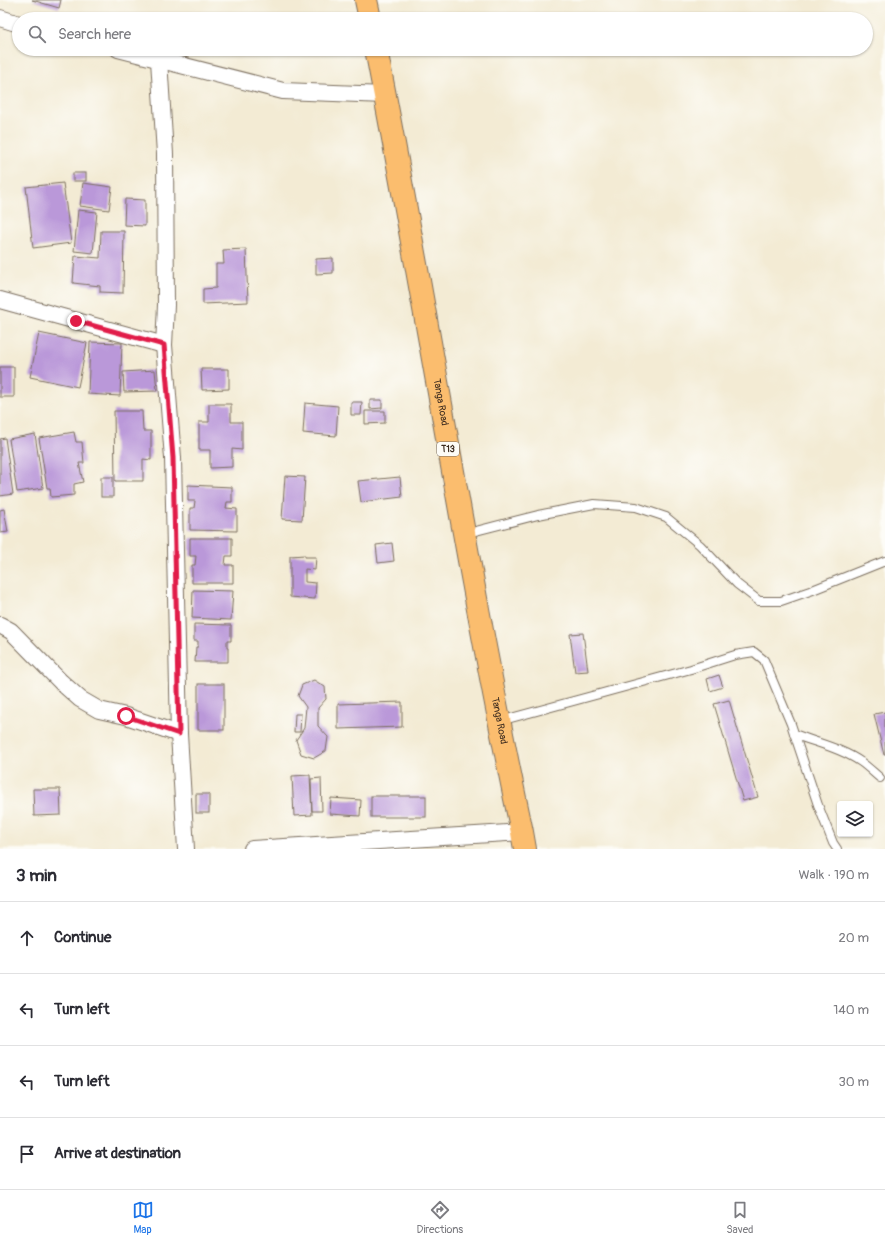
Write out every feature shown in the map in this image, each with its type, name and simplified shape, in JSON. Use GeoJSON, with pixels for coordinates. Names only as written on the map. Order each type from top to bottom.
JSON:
{"type":"FeatureCollection","features":[{"type":"Feature","properties":{"kind":"highway"},"geometry":{"type":"LineString","coordinates":[[366,0],[369,12]]}},
{"type":"Feature","properties":{"kind":"highway","name":"Tanga Road"},"geometry":{"type":"LineString","coordinates":[[377,56],[464,534],[499,722],[523,840]]}},
{"type":"Feature","properties":{"kind":"street"},"geometry":{"type":"LineString","coordinates":[[0,18],[12,22]]}},
{"type":"Feature","properties":{"kind":"street"},"geometry":{"type":"LineString","coordinates":[[144,56],[283,91],[385,94]]}},
{"type":"Feature","properties":{"kind":"street"},"geometry":{"type":"LineString","coordinates":[[159,60],[165,154],[166,305],[164,345],[173,458],[179,734],[186,849]]}},
{"type":"Feature","properties":{"kind":"street"},"geometry":{"type":"LineString","coordinates":[[0,300],[164,345]]}},
{"type":"Feature","properties":{"kind":"street"},"geometry":{"type":"LineString","coordinates":[[0,625],[11,631],[61,682],[80,699],[99,710],[126,716],[179,734]]}},
{"type":"Feature","properties":{"kind":"street"},"geometry":{"type":"LineString","coordinates":[[252,849],[523,840]]}},
{"type":"Feature","properties":{"kind":"lane"},"geometry":{"type":"LineString","coordinates":[[464,534],[538,515],[594,504],[636,507],[666,517],[700,545],[737,584],[759,601],[781,601],[885,561]]}},
{"type":"Feature","properties":{"kind":"lane"},"geometry":{"type":"LineString","coordinates":[[499,722],[691,669],[735,654],[754,652],[764,660],[791,724],[818,805],[833,843],[837,849]]}},
{"type":"Feature","properties":{"kind":"lane"},"geometry":{"type":"LineString","coordinates":[[794,734],[810,741],[834,748],[860,761],[880,778]]}},
{"type":"Feature","properties":{"kind":"building"},"geometry":{"type":"Polygon","coordinates":[[[32,0],[61,0],[59,8],[32,0]]]}},
{"type":"Feature","properties":{"kind":"building"},"geometry":{"type":"Polygon","coordinates":[[[73,173],[86,173],[86,181],[73,181],[73,173]]]}},
{"type":"Feature","properties":{"kind":"building"},"geometry":{"type":"Polygon","coordinates":[[[63,183],[71,243],[33,248],[26,187],[63,183]]]}},
{"type":"Feature","properties":{"kind":"building"},"geometry":{"type":"Polygon","coordinates":[[[83,183],[112,187],[109,210],[80,206],[83,183]]]}},
{"type":"Feature","properties":{"kind":"building"},"geometry":{"type":"Polygon","coordinates":[[[125,199],[145,200],[145,226],[124,225],[125,199]]]}},
{"type":"Feature","properties":{"kind":"building"},"geometry":{"type":"Polygon","coordinates":[[[78,210],[97,212],[93,253],[74,251],[78,210]]]}},
{"type":"Feature","properties":{"kind":"building"},"geometry":{"type":"Polygon","coordinates":[[[101,231],[124,231],[123,293],[100,292],[100,286],[73,283],[75,256],[100,258],[101,231]]]}},
{"type":"Feature","properties":{"kind":"building"},"geometry":{"type":"Polygon","coordinates":[[[246,249],[248,302],[203,304],[203,289],[216,288],[216,264],[224,264],[223,250],[246,249]]]}},
{"type":"Feature","properties":{"kind":"building"},"geometry":{"type":"Polygon","coordinates":[[[333,258],[333,273],[316,274],[316,259],[333,258]]]}},
{"type":"Feature","properties":{"kind":"building"},"geometry":{"type":"Polygon","coordinates":[[[39,333],[87,343],[78,387],[30,377],[39,333]]]}},
{"type":"Feature","properties":{"kind":"building"},"geometry":{"type":"Polygon","coordinates":[[[90,342],[122,343],[120,396],[88,394],[90,342]]]}},
{"type":"Feature","properties":{"kind":"building"},"geometry":{"type":"Polygon","coordinates":[[[0,367],[14,367],[14,397],[0,397],[0,367]]]}},
{"type":"Feature","properties":{"kind":"building"},"geometry":{"type":"Polygon","coordinates":[[[201,369],[229,369],[229,389],[202,390],[201,369]]]}},
{"type":"Feature","properties":{"kind":"building"},"geometry":{"type":"Polygon","coordinates":[[[155,370],[157,391],[124,392],[123,372],[155,370]]]}},
{"type":"Feature","properties":{"kind":"building"},"geometry":{"type":"Polygon","coordinates":[[[370,400],[382,400],[382,408],[370,409],[370,400]]]}},
{"type":"Feature","properties":{"kind":"building"},"geometry":{"type":"Polygon","coordinates":[[[351,402],[362,402],[361,415],[351,415],[351,402]]]}},
{"type":"Feature","properties":{"kind":"building"},"geometry":{"type":"Polygon","coordinates":[[[305,403],[338,406],[336,436],[303,433],[305,403]]]}},
{"type":"Feature","properties":{"kind":"building"},"geometry":{"type":"Polygon","coordinates":[[[209,404],[231,404],[231,422],[242,422],[242,450],[232,449],[232,467],[210,468],[210,450],[199,450],[199,422],[209,422],[209,404]]]}},
{"type":"Feature","properties":{"kind":"building"},"geometry":{"type":"Polygon","coordinates":[[[114,411],[142,411],[143,431],[151,431],[151,460],[143,459],[143,481],[115,481],[114,411]]]}},
{"type":"Feature","properties":{"kind":"building"},"geometry":{"type":"Polygon","coordinates":[[[365,411],[385,411],[385,423],[365,424],[365,411]]]}},
{"type":"Feature","properties":{"kind":"building"},"geometry":{"type":"Polygon","coordinates":[[[74,432],[76,442],[82,442],[84,463],[79,463],[83,482],[74,484],[74,495],[51,497],[50,488],[47,488],[39,438],[74,432]]]}},
{"type":"Feature","properties":{"kind":"building"},"geometry":{"type":"Polygon","coordinates":[[[35,434],[43,488],[17,492],[9,439],[35,434]]]}},
{"type":"Feature","properties":{"kind":"building"},"geometry":{"type":"Polygon","coordinates":[[[5,438],[13,494],[0,496],[0,439],[5,438]]]}},
{"type":"Feature","properties":{"kind":"building"},"geometry":{"type":"Polygon","coordinates":[[[285,476],[305,477],[302,520],[282,519],[285,476]]]}},
{"type":"Feature","properties":{"kind":"building"},"geometry":{"type":"Polygon","coordinates":[[[101,477],[113,477],[113,497],[101,497],[101,477]]]}},
{"type":"Feature","properties":{"kind":"building"},"geometry":{"type":"Polygon","coordinates":[[[400,477],[402,497],[361,502],[358,481],[400,477]]]}},
{"type":"Feature","properties":{"kind":"building"},"geometry":{"type":"Polygon","coordinates":[[[188,485],[232,487],[232,502],[227,502],[226,508],[237,509],[237,531],[190,530],[190,508],[194,508],[195,501],[188,501],[188,485]]]}},
{"type":"Feature","properties":{"kind":"building"},"geometry":{"type":"Polygon","coordinates":[[[4,509],[8,532],[0,533],[0,510],[4,509]]]}},
{"type":"Feature","properties":{"kind":"building"},"geometry":{"type":"Polygon","coordinates":[[[190,538],[232,538],[232,556],[226,556],[225,565],[233,565],[233,583],[192,583],[192,565],[195,565],[196,556],[190,556],[190,538]]]}},
{"type":"Feature","properties":{"kind":"building"},"geometry":{"type":"Polygon","coordinates":[[[392,543],[394,561],[378,563],[376,545],[392,543]]]}},
{"type":"Feature","properties":{"kind":"building"},"geometry":{"type":"Polygon","coordinates":[[[305,555],[305,557],[316,557],[315,570],[305,569],[305,582],[316,583],[315,599],[290,597],[290,556],[305,555]]]}},
{"type":"Feature","properties":{"kind":"building"},"geometry":{"type":"Polygon","coordinates":[[[193,590],[233,591],[231,620],[192,618],[193,590]]]}},
{"type":"Feature","properties":{"kind":"building"},"geometry":{"type":"Polygon","coordinates":[[[194,624],[231,625],[231,641],[227,641],[228,662],[195,662],[198,641],[194,641],[194,624]]]}},
{"type":"Feature","properties":{"kind":"building"},"geometry":{"type":"Polygon","coordinates":[[[583,633],[588,671],[575,672],[570,634],[583,633]]]}},
{"type":"Feature","properties":{"kind":"building"},"geometry":{"type":"Polygon","coordinates":[[[719,675],[723,687],[710,691],[707,679],[719,675]]]}},
{"type":"Feature","properties":{"kind":"building"},"geometry":{"type":"Polygon","coordinates":[[[314,680],[325,687],[326,699],[318,708],[318,726],[328,737],[326,751],[314,758],[301,754],[296,740],[304,728],[306,707],[298,696],[302,685],[314,680]]]}},
{"type":"Feature","properties":{"kind":"building"},"geometry":{"type":"Polygon","coordinates":[[[198,684],[224,684],[224,730],[198,730],[198,684]]]}},
{"type":"Feature","properties":{"kind":"building"},"geometry":{"type":"Polygon","coordinates":[[[729,700],[758,797],[743,801],[714,704],[729,700]]]}},
{"type":"Feature","properties":{"kind":"building"},"geometry":{"type":"Polygon","coordinates":[[[402,702],[402,727],[338,729],[338,704],[402,702]]]}},
{"type":"Feature","properties":{"kind":"building"},"geometry":{"type":"Polygon","coordinates":[[[885,712],[885,755],[884,755],[874,714],[885,712]]]}},
{"type":"Feature","properties":{"kind":"building"},"geometry":{"type":"Polygon","coordinates":[[[295,714],[301,714],[300,732],[294,732],[295,714]]]}},
{"type":"Feature","properties":{"kind":"building"},"geometry":{"type":"Polygon","coordinates":[[[310,775],[312,815],[294,816],[292,776],[310,775]]]}},
{"type":"Feature","properties":{"kind":"building"},"geometry":{"type":"Polygon","coordinates":[[[321,778],[322,811],[312,811],[311,779],[321,778]]]}},
{"type":"Feature","properties":{"kind":"building"},"geometry":{"type":"Polygon","coordinates":[[[33,789],[60,789],[61,815],[34,816],[33,789]]]}},
{"type":"Feature","properties":{"kind":"building"},"geometry":{"type":"Polygon","coordinates":[[[196,794],[209,794],[209,813],[196,813],[196,794]]]}},
{"type":"Feature","properties":{"kind":"building"},"geometry":{"type":"Polygon","coordinates":[[[371,796],[426,796],[426,817],[371,817],[371,796]]]}},
{"type":"Feature","properties":{"kind":"building"},"geometry":{"type":"Polygon","coordinates":[[[331,798],[361,800],[360,816],[330,814],[331,798]]]}},
{"type":"Feature","properties":{"kind":"route"},"geometry":{"type":"LineString","coordinates":[[76,321],[164,345],[173,458],[179,734],[126,716]]}}]}
